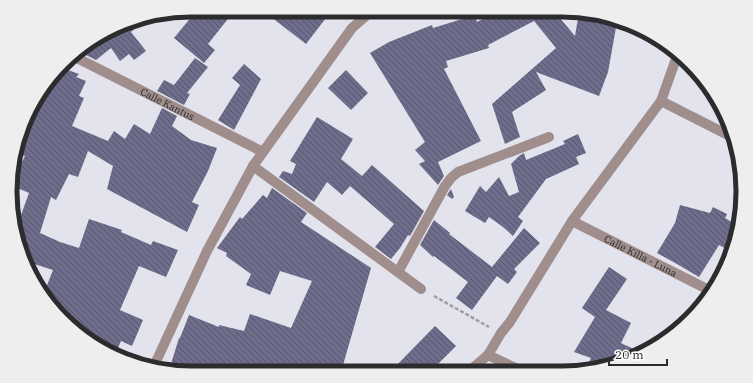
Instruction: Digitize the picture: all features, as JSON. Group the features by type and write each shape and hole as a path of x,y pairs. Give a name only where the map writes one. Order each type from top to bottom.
{"street":[{"path":"156,363 207,251 253,166 352,28 365,17"},
{"name":"Calle Kantus","path":"78,59 262,152"},
{"path":"475,366 488,355 572,221 661,101 676,59"},
{"path":"661,101 727,134"},
{"path":"398,272 445,186 451,178 458,172 549,136"},
{"path":"253,166 422,289"},
{"name":"Calle Killa - Luna","path":"572,221 706,289"},
{"path":"488,355 511,366"}],"path":[{"path":"422,289 501,333"}],"building":[{"path":"191,17 229,17 208,44 215,50 204,63 174,38"},
{"path":"271,17 325,17 326,18 306,44"},
{"path":"469,17 476,17 477,22 486,17 559,17 575,36 578,17 596,20 616,26 608,72 599,96 536,72 546,90 512,112 520,137 505,144 492,104 556,48 534,21 488,45 489,48 446,61 448,67 444,69 481,141 438,162 444,176 438,185 419,164 425,161 415,150 425,142 370,53 389,42 432,25 433,28"},
{"path":"139,25 131,32 146,51 134,60 129,54 120,61 111,48 96,60 84,54 104,40"},
{"path":"195,58 208,67 187,93 190,94 184,105 157,91 164,80 174,85"},
{"path":"244,64 261,79 234,130 218,120 240,85 232,78"},
{"path":"66,70 79,74 76,77 86,81 79,96 84,98 72,126 108,141 114,131 125,139 134,124 150,134 162,108 177,116 172,126 191,140 217,148 208,171 192,202 199,205 187,232 107,189 113,166 88,151 78,177 69,174 56,200 51,197 40,233 60,242 79,248 89,219 122,230 121,232 151,245 153,241 178,250 166,277 139,266 120,310 143,320 132,346 121,341 117,350 95,337 76,323 60,307 46,288 53,270 32,263 26,248 19,220 29,193 17,188 18,170 25,156 21,154 26,135 35,114 53,85"},
{"path":"346,70 368,93 351,110 328,88"},
{"path":"317,117 353,139 341,159 362,176 372,165 424,211 410,236 408,235 391,259 375,247 394,224 350,186 342,195 327,182 314,202 279,177 283,171 292,174 296,164 290,161"},
{"path":"578,134 586,153 576,157 579,164 546,179 518,217 523,221 513,236 489,217 485,223 465,211 480,186 486,192 499,177 509,196 519,192 511,164 519,156 524,153 526,160 565,144 563,141"},
{"path":"272,188 307,213 301,222 371,268 343,366 275,366 271,364 270,366 171,365 179,338 189,315 219,327 219,325 244,331 250,314 291,328 312,281 280,271 270,295 246,285 251,274 226,256 227,253 217,248 240,217 242,219 263,195 267,198"},
{"path":"451,189 454,197 452,199 447,195"},
{"path":"680,205 710,213 713,207 727,214 725,218 734,223 727,249 719,245 699,277 657,253 675,223"},
{"path":"434,220 450,233 449,234 492,267 524,228 540,243 514,269 517,272 508,284 497,276 472,310 456,298 468,282 434,256 433,257 420,245"},
{"path":"609,267 627,279 606,310 631,323 621,343 635,350 618,357 592,364 589,362 591,358 574,352 595,317 582,308"},
{"path":"435,326 456,346 436,366 396,366"}]}
